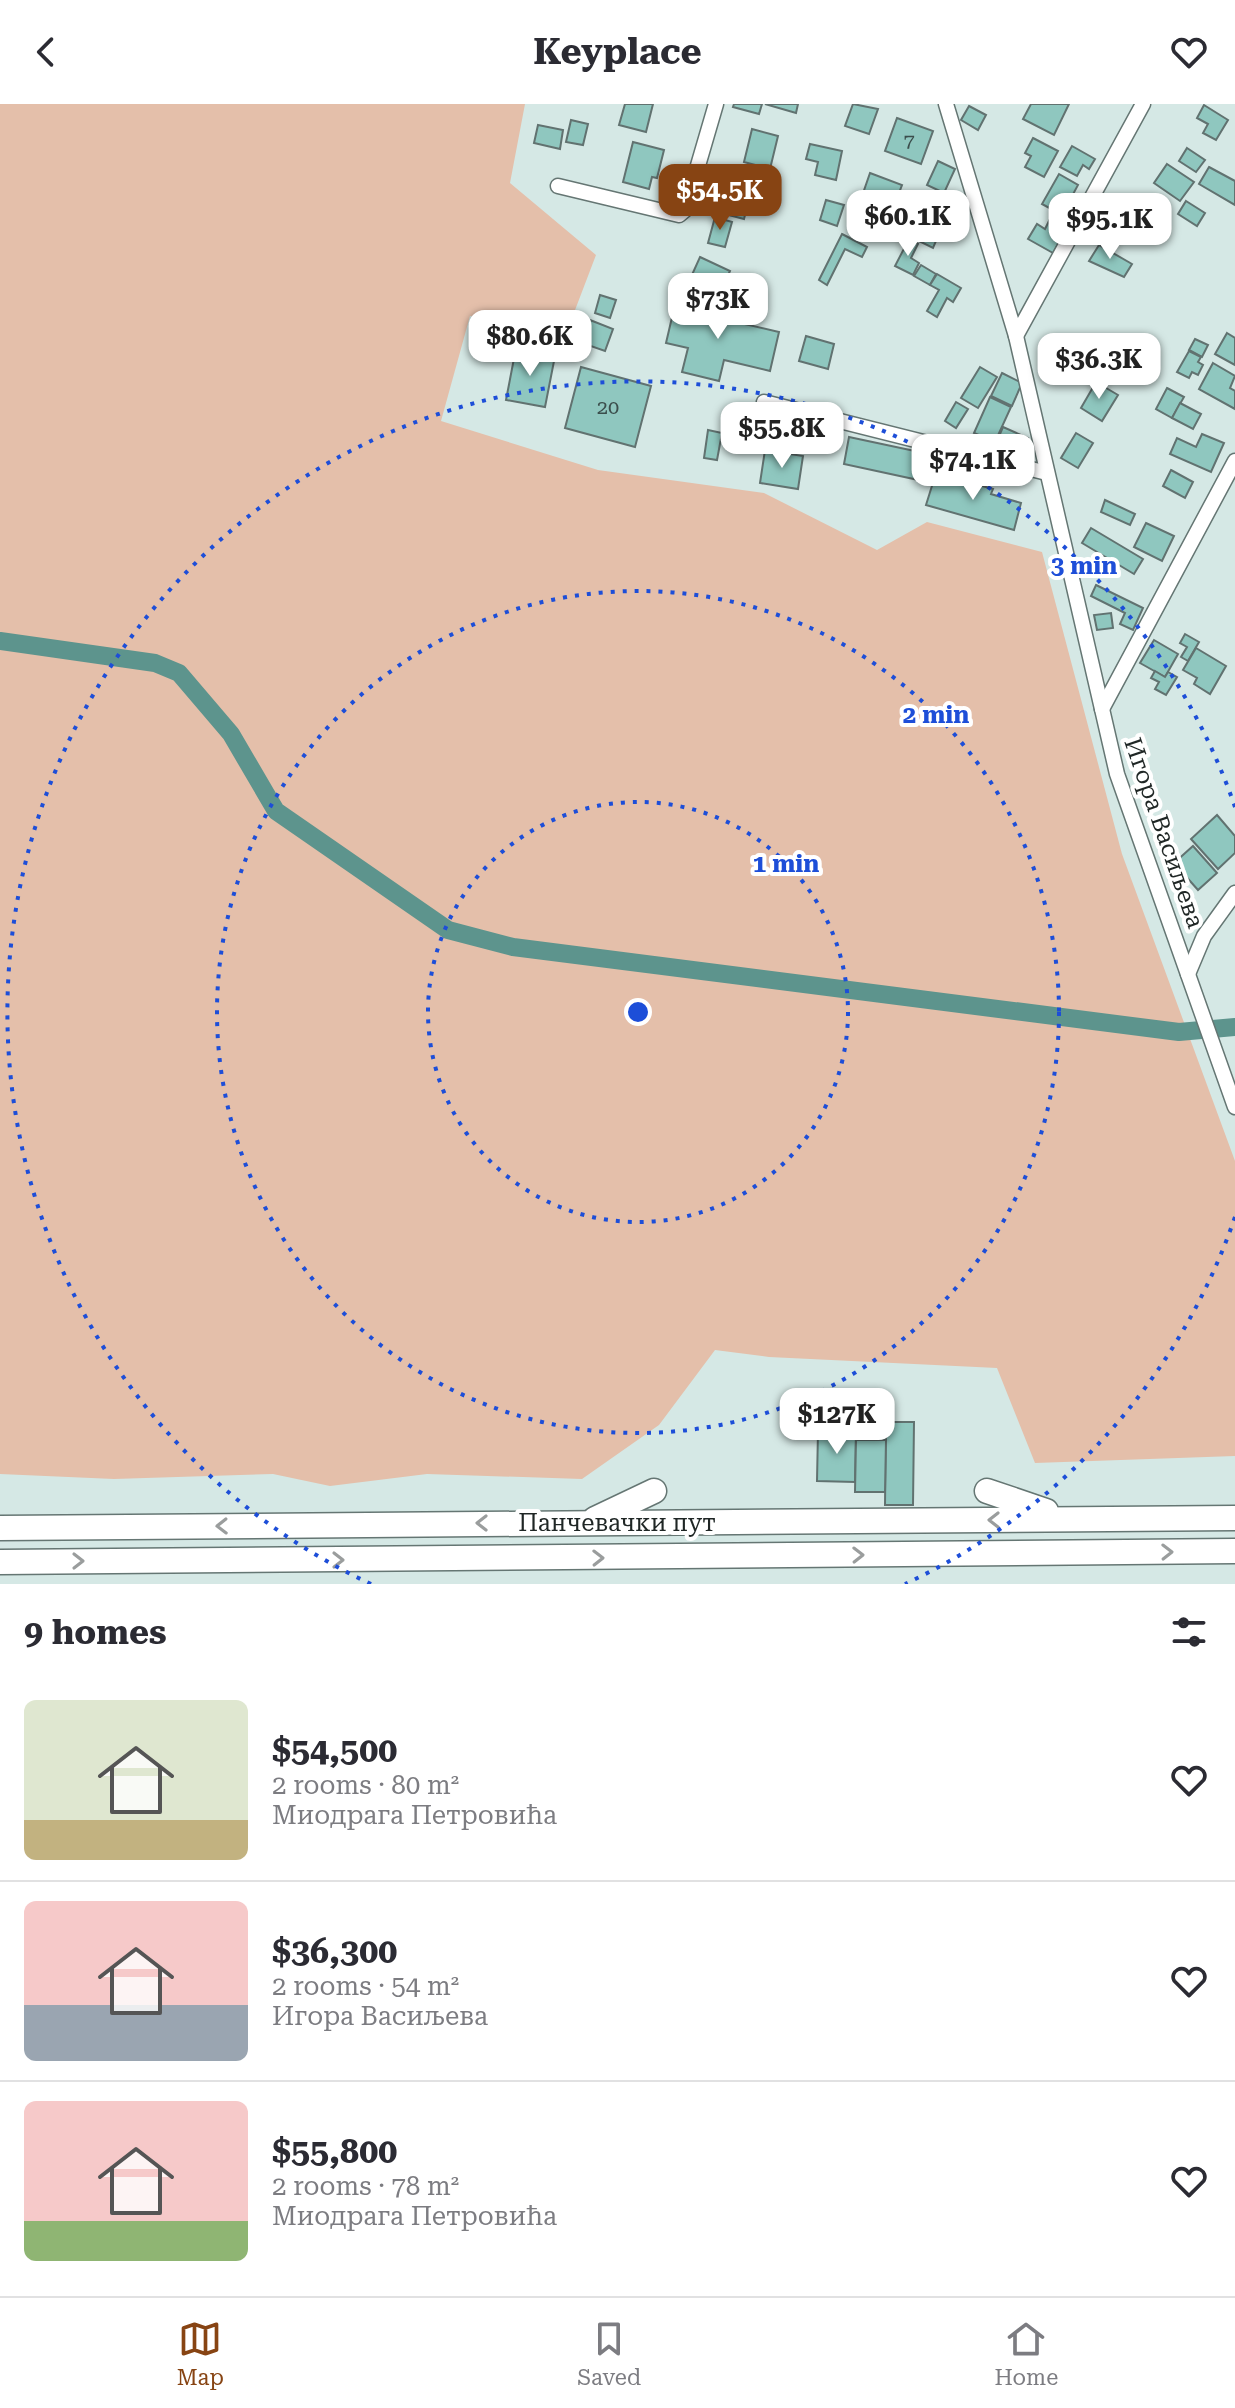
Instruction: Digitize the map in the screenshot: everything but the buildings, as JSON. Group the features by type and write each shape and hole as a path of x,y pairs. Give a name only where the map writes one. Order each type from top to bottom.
{"main road":[{"path":"573,1524 603,1517 654,1491"},
{"path":"987,1491 1040,1511 1100,1519"},
{"name":"Панчевачки пут","path":"0,1528 1235,1518"},
{"name":"Панчевачки пут","path":"0,1562 1235,1551"}],"street":[{"path":"558,186 679,215 685,210 716,104"},
{"name":"Игора Васиљева","path":"946,104 1016,336 1117,774 1235,1107"},
{"path":"951,120 958,104"},
{"path":"1016,336 1143,104"},
{"path":"764,402 1047,473"},
{"path":"1102,709 1235,461"},
{"path":"1188,974 1204,936 1235,893"}],"shaded area":[{"path":"0,104 525,104 510,183 596,255 564,339 470,316 441,421 598,470 764,493 877,550 927,522 1042,552 1122,854 1235,1161 1235,1456 1035,1463 997,1368 769,1357 715,1350 659,1425 582,1479 427,1474 330,1486 273,1474 114,1479 0,1474"}],"waterway":[{"path":"0,641 155,663 179,673 231,734 276,811 448,930 513,947 1179,1032 1235,1027"}]}
